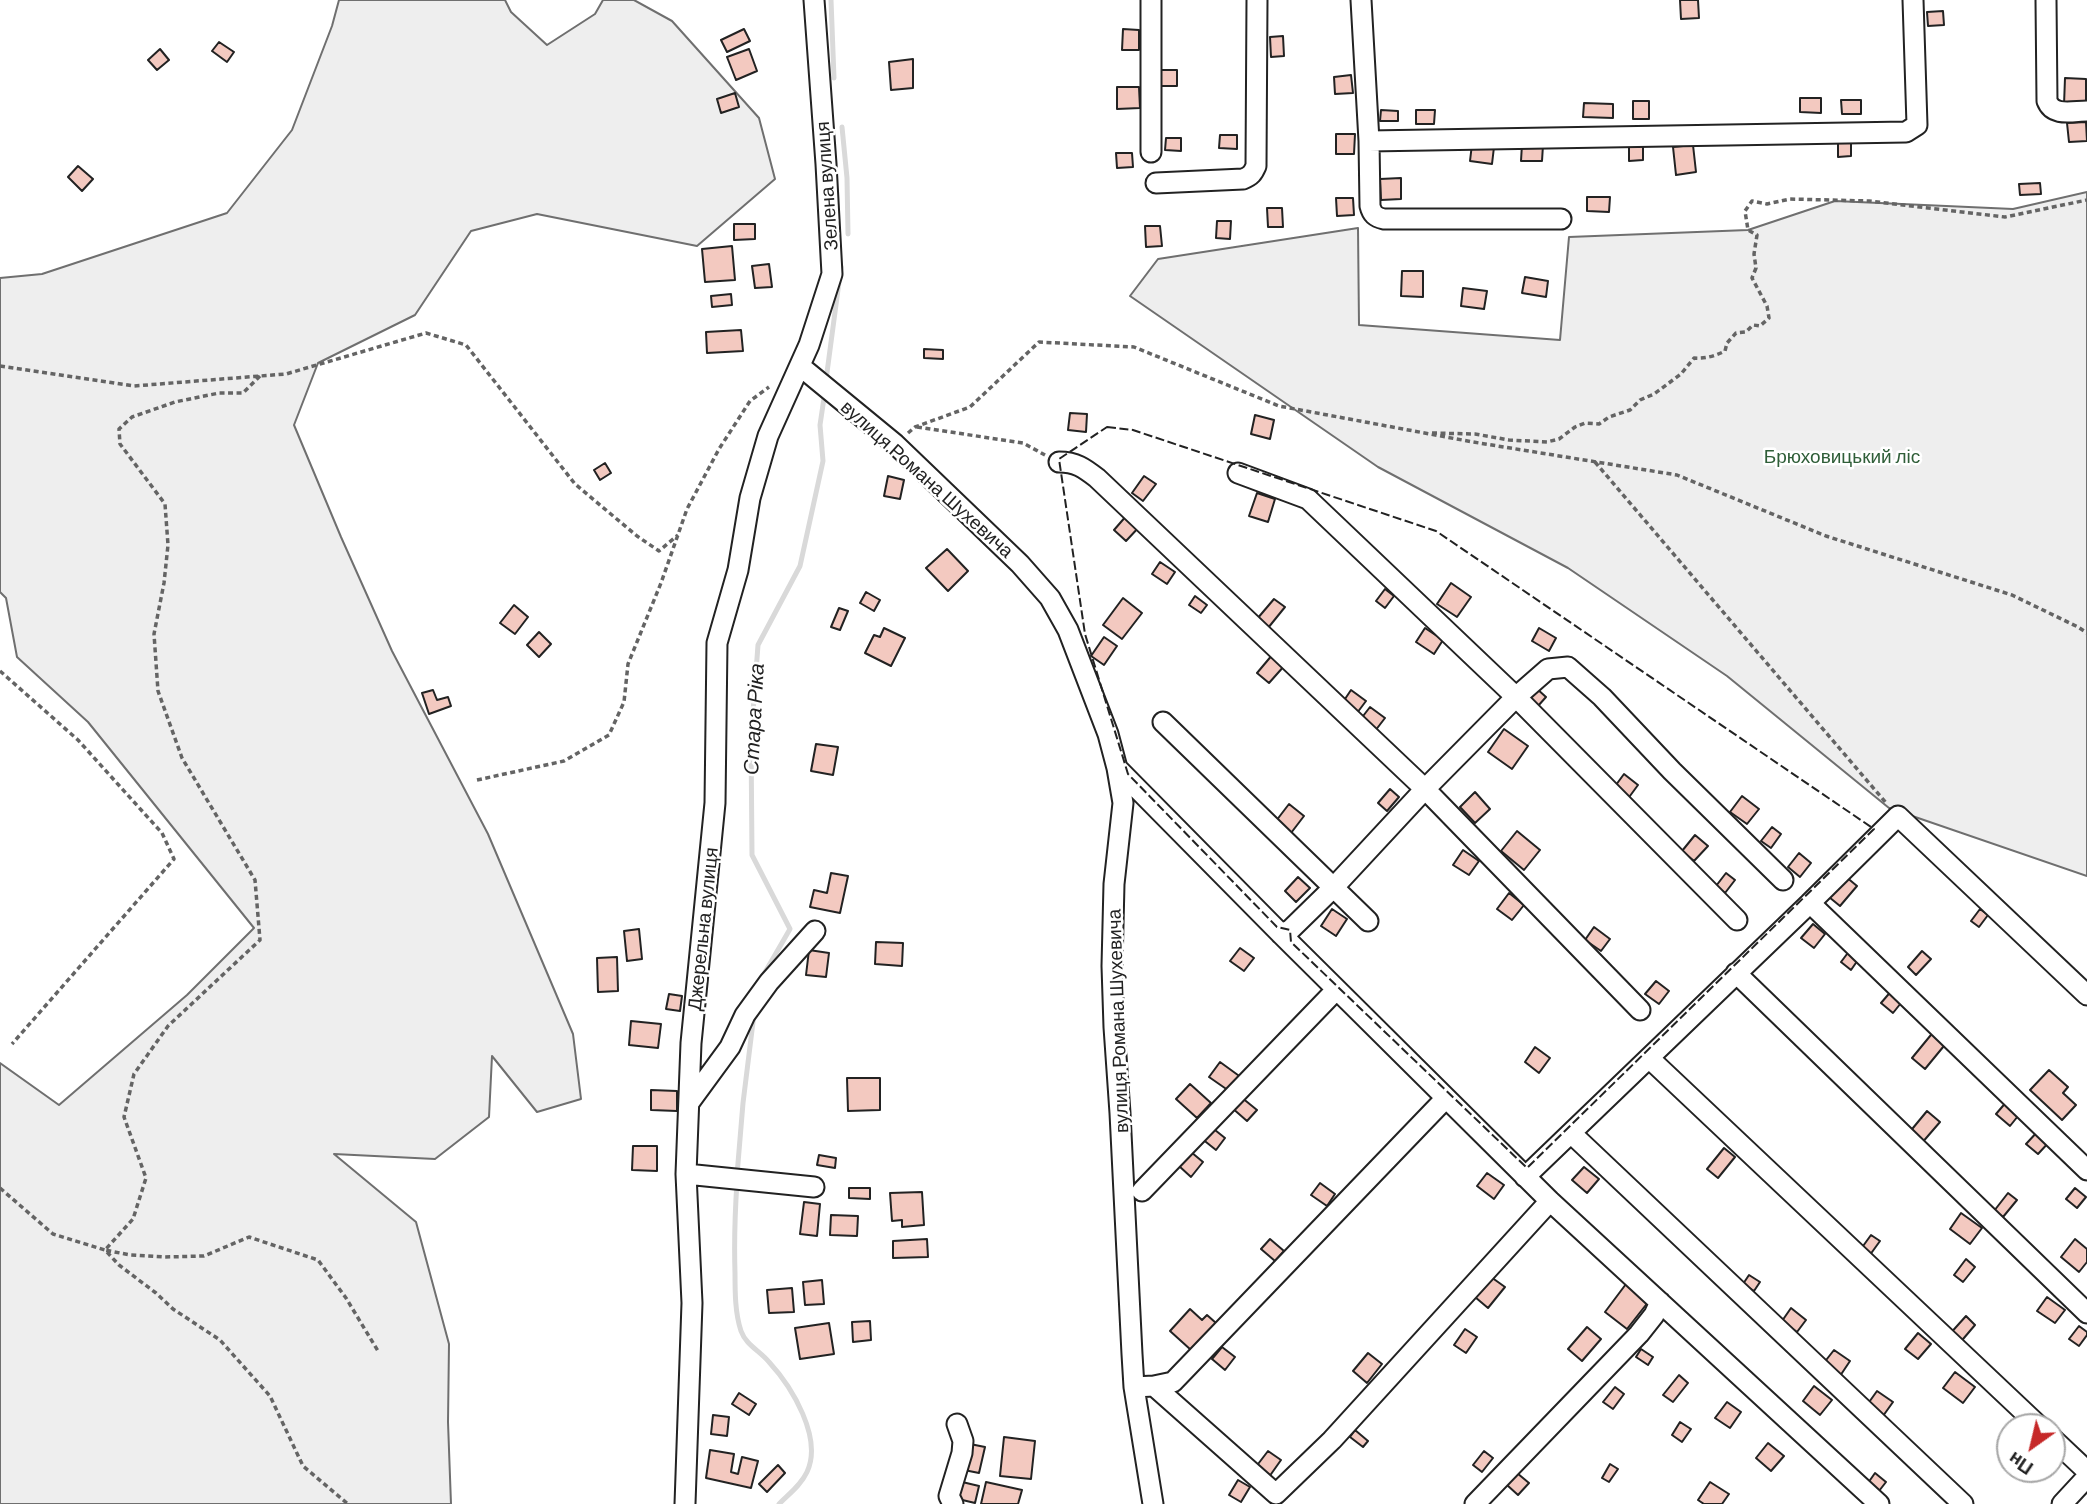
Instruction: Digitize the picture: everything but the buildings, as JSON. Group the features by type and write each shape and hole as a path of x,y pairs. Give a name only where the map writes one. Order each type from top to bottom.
{"street":[{"name":"Зелена вулиця","path":"806,372 810,345 832,274 814,0"},
{"path":"1151,152 1152,0"},
{"path":"1156,183 1243,178 1254,172 1257,0"},
{"path":"1361,0 1372,213 1377,218 1384,219 1560,219"},
{"path":"1369,141 1906,132 1917,125 1913,0"},
{"path":"2046,0 2047,101 2054,111 2087,111"},
{"name":"вулиця Романа Шухевича","path":"806,372 895,444 1020,564 1050,598 1068,630 1108,734 1123,803 1114,884 1114,1027 1153,1504"},
{"name":"Джерельна вулиця","path":"685,1504 692,1303 686,1174 691,1043 715,803 717,643 738,570 750,498 768,436 806,372"},
{"path":"1059,462 1071,462 1083,467 1097,478 1425,789 1640,1010"},
{"path":"1238,473 1308,499 1516,697 1737,920"},
{"path":"1280,934 1290,930 1334,887 1425,789 1516,697 1548,669 1568,667 1602,697 1672,771 1783,880"},
{"path":"1163,722 1368,921"},
{"path":"1117,768 1525,1177 1879,1504"},
{"path":"1525,1177 1898,816 2087,995"},
{"path":"1810,903 2087,1170"},
{"path":"689,1103 730,1047 745,1015 769,982 814,931"},
{"path":"1736,973 2087,1313"},
{"path":"1142,1191 1336,990"},
{"path":"1649,1058 2025,1413"},
{"path":"1144,1386 1172,1382 1446,1098"},
{"path":"1572,1134 1963,1504"},
{"path":"686,1174 814,1187"},
{"path":"1144,1386 1282,1499 1332,1440 1550,1201"},
{"path":"1475,1504 1639,1334 1654,1315 1660,1301"},
{"path":"953,1504 949,1496 963,1441 957,1424"},
{"path":"2066,1451 2087,1471"},
{"path":"2062,1504 2087,1477"}],"path":[{"path":"1422,433 1475,434 1509,440 1547,442 1559,439 1575,427 1599,424 1609,417 1630,411 1640,400 1654,394 1681,374 1694,358 1708,357 1724,351 1736,333 1746,332 1753,325 1760,326 1769,317 1767,306 1752,278 1756,268 1754,254 1757,235 1748,230 1745,211 1752,201 1767,204 1790,198 1869,201 2005,217 2087,200"},
{"path":"0,366 134,386 285,374 426,333 466,345 575,484 637,536 659,551 678,535"},
{"path":"895,444 915,427 970,407 1039,342 1134,347 1279,406 1422,433 1677,475 1826,536 2012,595 2087,634"},
{"path":"105,1250 133,1219 146,1178 124,1117 134,1074 168,1026 260,940 255,880 182,758 158,691 154,635 168,545 165,504 120,444 119,429 132,417 175,402 219,393 243,393 260,376"},
{"path":"477,780 564,761 608,735 624,702 628,664 687,509 719,449 750,401 770,387"},
{"path":"915,427 1023,443 1059,462"},
{"path":"1595,462 1898,816"},
{"path":"0,671 78,740 162,833 174,859 12,1044"},
{"path":"0,1188 53,1234 105,1250 130,1255 204,1256 249,1237 318,1260 346,1298 378,1352"},
{"path":"105,1250 173,1310 220,1340 270,1395 303,1466 348,1504"}],"green space":[{"path":"339,0 505,0 511,12 547,45 595,14 603,0 634,0 672,21 759,118 775,179 697,246 537,214 471,231 415,315 318,363 294,425 392,651 488,834 573,1034 581,1099 537,1112 492,1056 489,1117 435,1159 334,1154 416,1222 449,1344 451,1504 0,1504 0,1063 59,1105 187,995 254,928 88,722 17,657 6,598 0,592 0,278 42,274 227,213 292,130 332,26"},
{"name":"Брюховицький ліс","path":"2087,192 2087,876 1889,808 1727,676 1568,568 1378,467 1130,296 1158,259 1358,228 1359,325 1560,340 1569,237 1748,230 1835,201 2013,209"}],"waterway":[{"name":"Стара Ріка","path":"831,0 834,78"},
{"name":"Стара Ріка","path":"842,127 847,178 848,234"},
{"name":"Стара Ріка","path":"826,380 841,267"},
{"name":"Стара Ріка","path":"764,974 790,929 752,855 751,739 758,645 800,566 823,461 820,425 824,398"},
{"name":"Стара Ріка","path":"737,1175 754,1014"},
{"name":"Стара Ріка","path":"737,1182 735,1261 739,1324 746,1340 787,1385 803,1414 811,1444 811,1459 807,1472 779,1504"}],"fence":[{"path":"1107,427 1133,430 1436,531 1874,829 1527,1168 1291,942 1290,930 1277,927 1128,774 1085,634 1059,459 1107,427"}]}
